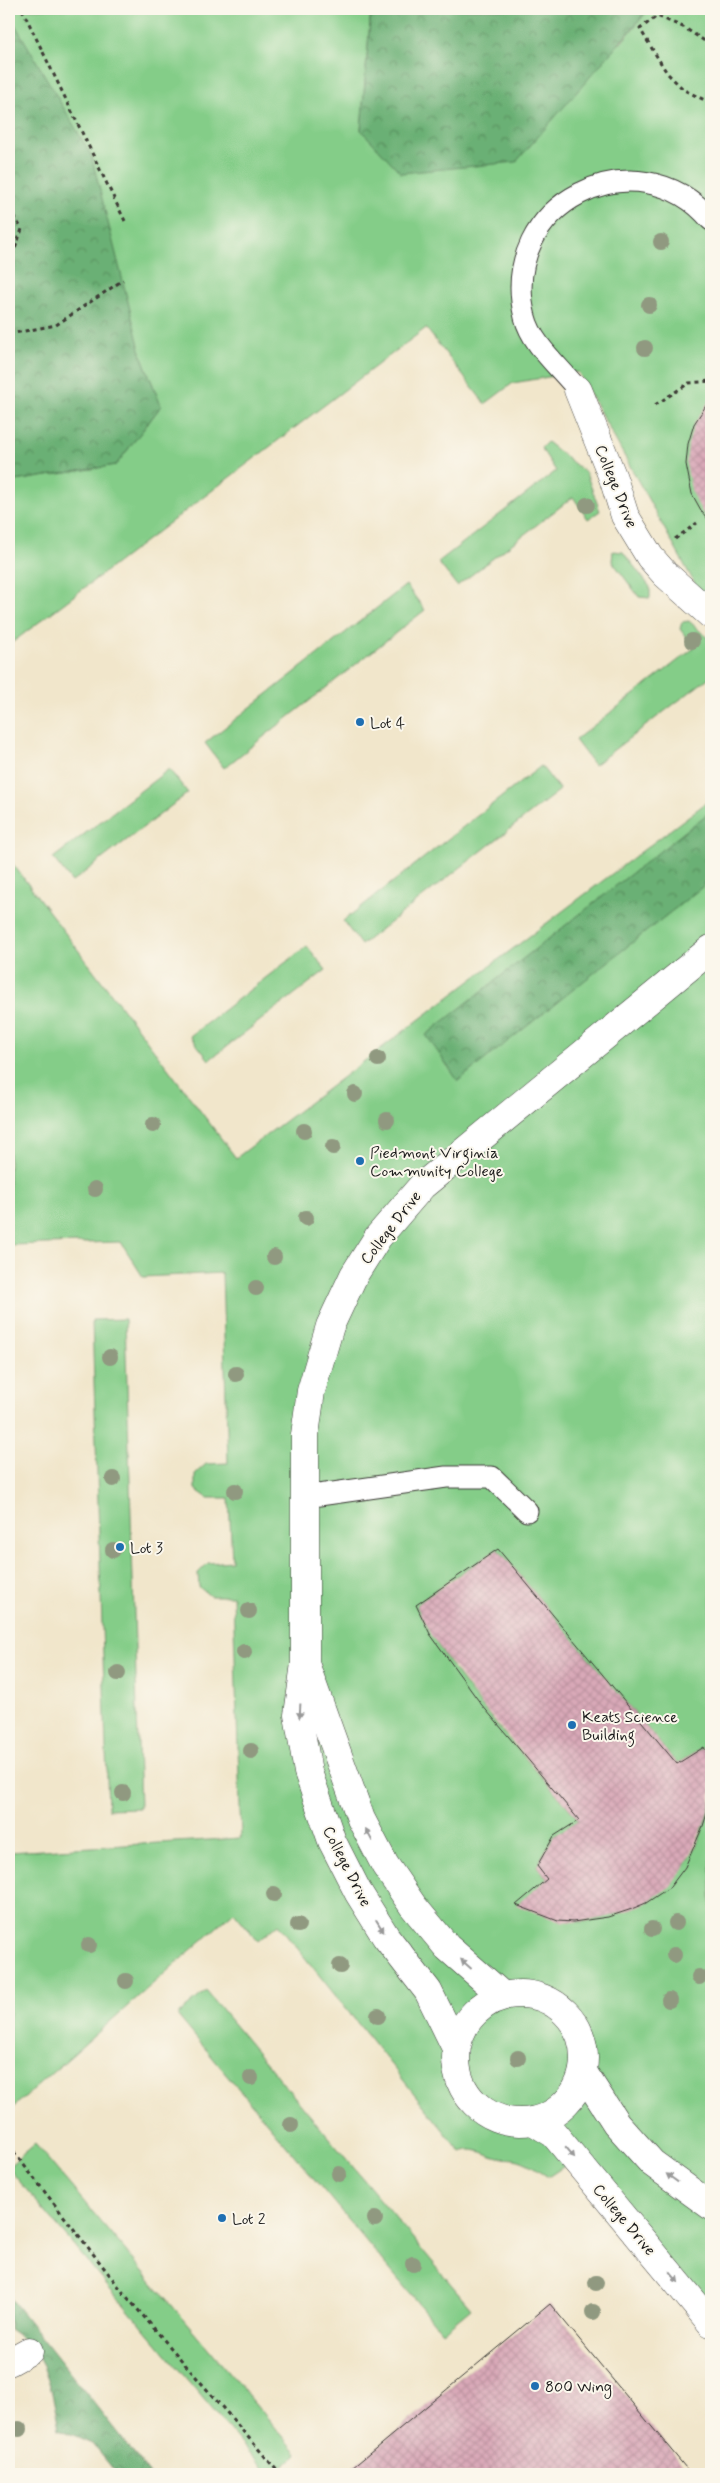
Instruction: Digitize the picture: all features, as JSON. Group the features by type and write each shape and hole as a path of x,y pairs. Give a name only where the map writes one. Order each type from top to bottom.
{"street":[{"name":"College Drive","path":"578,390 610,470 625,516 650,557 665,574 711,615"},
{"name":"College Drive","path":"456,2048 428,1991 386,1937 358,1892 332,1841 308,1772 298,1715 305,1663 305,1435 311,1391 330,1326 354,1275 378,1238 422,1186 711,949"},
{"name":"College Drive","path":"305,1663 361,1819 385,1865 413,1906 447,1947 503,1996"},
{"name":"College Drive","path":"522,1993 541,1996 557,2005 571,2018 580,2035 584,2053 583,2072 578,2086 560,2109 533,2121 504,2121 480,2108 470,2098 460,2083 456,2066 456,2048 468,2020 477,2010 503,1996 522,1993"},
{"path":"583,2072 616,2123 652,2163 711,2206"},
{"name":"College Drive","path":"533,2121 554,2134 711,2322"}],"lane":[{"path":"578,390 542,349 532,334 525,317 520,285 525,255 539,228 554,209 575,196 599,186 626,182 653,183 678,192 702,209 711,220"},
{"path":"305,1497 446,1477 492,1477 527,1510"}],"path":[{"path":"22,9 125,221"},
{"path":"711,45 683,27 657,16 640,29 667,73 684,90 711,103"},
{"path":"9,209 22,229 9,266"},
{"path":"9,334 56,325 122,280"},
{"path":"655,405 688,383 711,381"},
{"path":"670,543 697,523"},
{"path":"9,2146 126,2296 280,2474"}],"green space":[{"path":"9,9 371,9 361,130 621,43 649,9 711,9 711,613 578,372 513,383 485,404 426,328 9,645 9,482 116,465 161,406 9,14"},
{"path":"371,9 649,9 516,162 401,173 361,130"},
{"path":"9,14 91,155 142,357 161,406 116,465 9,482"},
{"path":"547,442 586,473 600,511 588,519 573,497 457,586 438,562 556,471 541,448"},
{"path":"613,551 623,552 650,587 650,598 639,597 612,561"},
{"path":"406,585 425,610 224,768 205,743"},
{"path":"689,621 711,641 711,676 594,765 575,740 694,648 680,629 682,622"},
{"path":"541,766 560,790 361,945 343,921"},
{"path":"169,769 188,793 72,882 53,858"},
{"path":"711,799 711,1765 704,1747 677,1764 498,1549 447,1582 416,1605 431,1634 469,1690 579,1820 554,1836 537,1866 547,1879 517,1905 576,1922 600,1919 616,1914 654,1897 680,1872 690,1858 705,1822 711,1801 711,2323 575,2159 548,2177 519,2160 499,2158 476,2150 461,2152 278,1924 258,1941 234,1912 9,2111 9,1852 241,1838 233,1596 210,1596 199,1587 198,1573 208,1563 232,1561 229,1498 208,1498 195,1489 195,1474 206,1464 228,1463 222,1273 143,1277 121,1242 9,1245 9,859 236,1158"},
{"path":"711,811 711,880 458,1081 426,1035"},
{"path":"307,946 326,970 209,1060 190,1036"},
{"path":"125,1319 140,1808 108,1809 92,1320"},
{"path":"206,1991 471,2308 442,2332 177,2015"},
{"path":"35,2144 298,2454 274,2474 267,2474 9,2169 9,2166"},
{"path":"9,2296 150,2474 117,2474 92,2443 59,2429 50,2385 40,2361 32,2349 9,2329"}],"building":[{"path":"711,398 711,523 692,494 686,464 688,444 694,424"},
{"name":"Keats Science Building","path":"498,1549 677,1764 704,1747 711,1763 711,1801 703,1826 685,1867 670,1887 646,1903 608,1917 573,1922 558,1921 516,1905 547,1879 537,1866 554,1836 579,1820 481,1704 430,1634 416,1605"},
{"name":"800 Wing","path":"550,2304 691,2474 357,2474 352,2468"}],"place":[{"name":"Lot 4","path":"360,722"},
{"name":"Piedmont Virginia Community College","path":"360,1161"},
{"name":"Lot 3","path":"120,1547"},
{"name":"Keats Science Building","path":"572,1725"},
{"name":"Lot 2","path":"222,2218"},
{"name":"800 Wing","path":"535,2386"}]}
